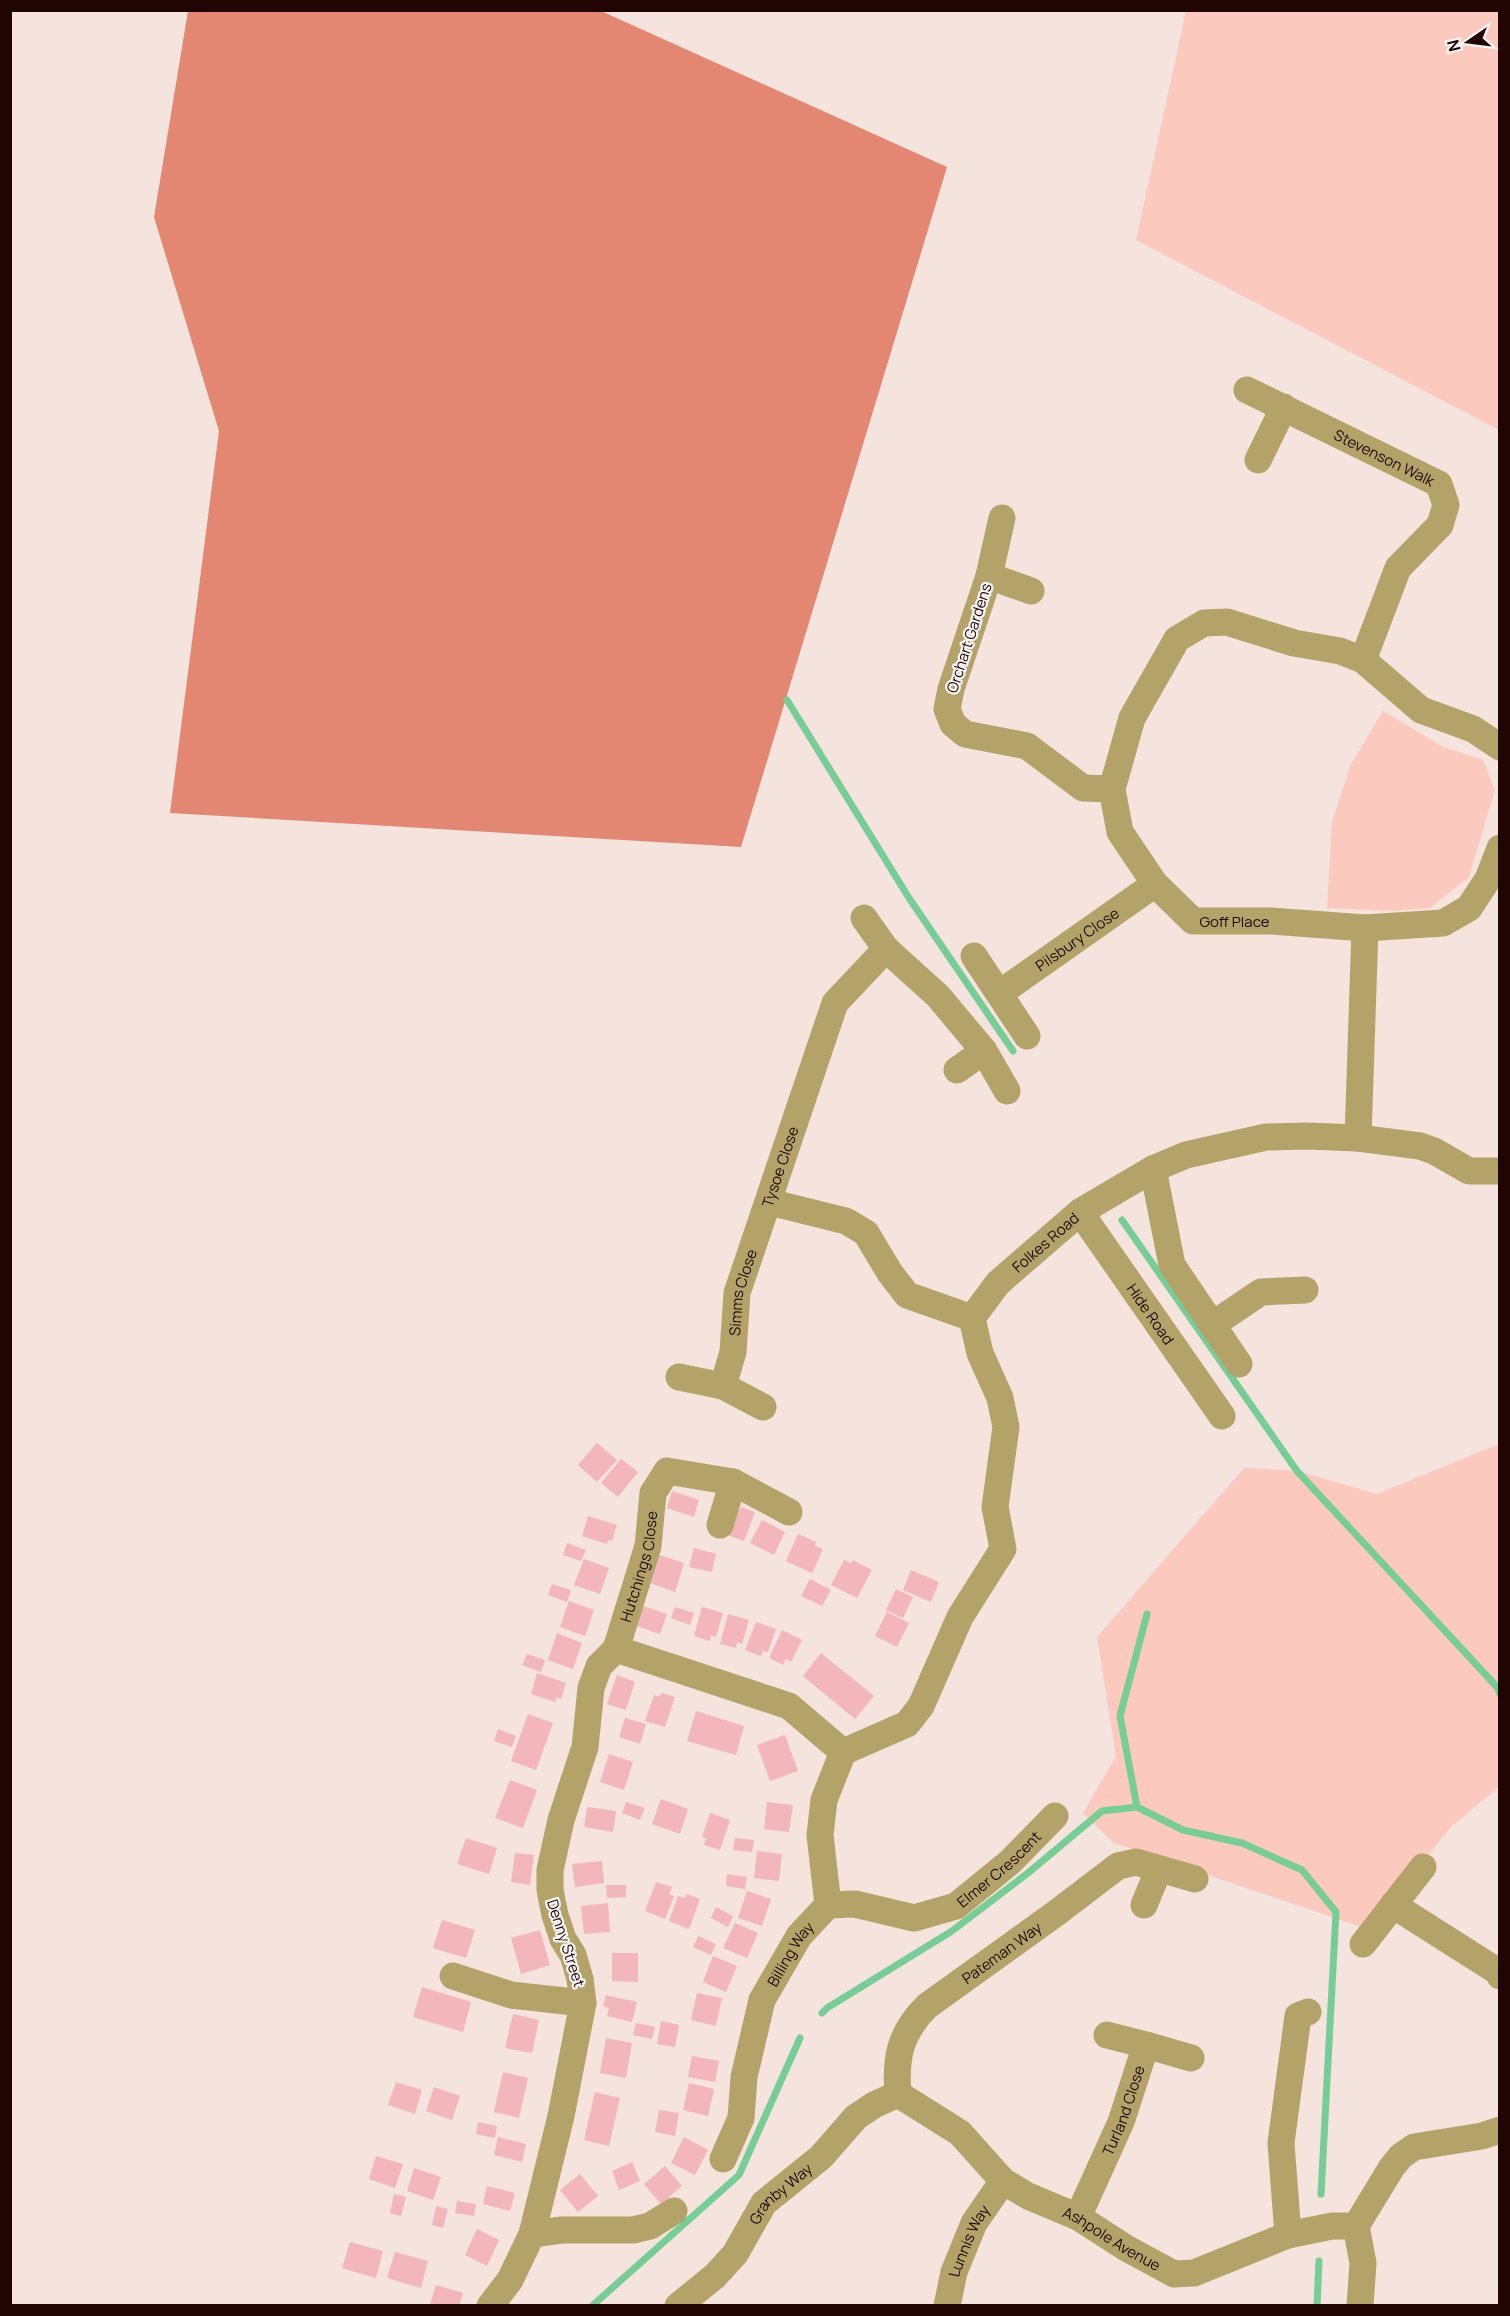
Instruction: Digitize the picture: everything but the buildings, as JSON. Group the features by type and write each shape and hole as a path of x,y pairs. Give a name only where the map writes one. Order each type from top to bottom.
{"street":[{"name":"Stevenson Walk","path":"1246,390 1439,484 1446,505 1440,525 1398,568 1363,660"},
{"path":"1258,460 1284,407"},
{"name":"Orchart Gardens","path":"1002,518 989,576 951,689 947,709 953,724 965,734 1027,746 1083,788 1112,789"},
{"path":"989,576 1031,591"},
{"path":"1112,789 1132,718 1177,639 1204,623 1227,622 1294,643 1340,651 1363,660 1421,710 1473,729 1500,747"},
{"name":"Goff Place","path":"1112,789 1120,832 1155,884 1192,921 1271,921 1365,928 1443,923 1469,908 1488,879 1500,848"},
{"name":"Pilsbury Close","path":"1000,993 1155,884"},
{"path":"864,918 886,949 938,996 984,1051 1007,1091"},
{"path":"1358,1138 1365,928"},
{"name":"Tysoe Close","path":"886,949 835,1003 798,1107 769,1202 846,1221 866,1233 890,1273 907,1295 972,1318"},
{"path":"974,956 1027,1036"},
{"path":"957,1070 984,1051"},
{"name":"Folkes Road","path":"972,1318 998,1283 1080,1212 1153,1169 1186,1155 1266,1137 1358,1138 1420,1146 1469,1170 1500,1171"},
{"path":"1153,1169 1172,1265 1239,1364"},
{"name":"Simms Close","path":"723,1386 733,1352 737,1293 769,1202"},
{"name":"Hide Road","path":"1080,1212 1222,1416"},
{"path":"1212,1324 1261,1292 1305,1290"},
{"path":"828,1905 820,1835 824,1800 843,1752 907,1724 921,1706 960,1617 1003,1549 995,1507 1006,1426 1000,1398 980,1353 972,1318"},
{"path":"679,1377 723,1386 763,1407"},
{"name":"Hutchings Close","path":"616,1649 648,1546 653,1493 667,1471 733,1482 789,1512"},
{"path":"720,1525 733,1482"},
{"path":"616,1649 789,1706 843,1752"},
{"name":"Denny Street","path":"490,2306 510,2280 532,2234 561,2116 583,2003 580,1979 573,1955 563,1938 555,1916 550,1890 550,1870 561,1820 585,1747 591,1688 599,1666 616,1649"},
{"name":"Elmer Crescent","path":"828,1905 855,1904 914,1918 956,1906 1010,1862 1055,1816"},
{"name":"Pateman Way","path":"898,2094 897,2059 912,2021 927,2006 1118,1866 1136,1862 1195,1879"},
{"path":"1364,1944 1423,1867"},
{"path":"1144,1905 1159,1869"},
{"name":"Billing Way","path":"723,2159 741,2118 744,2077 762,2000 799,1936 828,1905"},
{"path":"1393,1905 1497,1971 1500,1976"},
{"path":"453,1976 511,1995 583,2003"},
{"path":"1288,2235 1281,2143 1298,2016 1308,2012"},
{"path":"1107,2035 1146,2045"},
{"name":"Turland Close","path":"1078,2217 1121,2122 1146,2045 1191,2058"},
{"name":"Ashpole Avenue","path":"898,2094 960,2133 1003,2181 1028,2196 1078,2217 1126,2248 1174,2274 1194,2273 1288,2235 1332,2226 1356,2226"},
{"name":"Granby Way","path":"678,2306 716,2276 735,2254 764,2203 821,2157 856,2118 874,2105 898,2094"},
{"path":"1359,2306 1363,2263 1356,2226 1392,2167 1414,2146 1482,2136 1500,2130"},
{"name":"Lunnis Way","path":"947,2306 946,2301 954,2272 974,2223 1003,2181"},
{"path":"532,2234 562,2230 633,2230 650,2226 674,2211"}],"shaded area":[{"path":"188,11 601,11 947,167 741,847 170,813 219,431 154,217"},
{"path":"1186,11 1499,11 1499,430 1136,240"},
{"path":"1383,711 1443,747 1483,760 1495,790 1469,877 1430,908 1392,911 1327,908 1332,822 1351,764"},
{"path":"1499,1444 1499,1787 1452,1826 1367,1929 1114,1843 1083,1813 1116,1756 1097,1637 1244,1468 1297,1471 1377,1494"}],"waterway":[{"path":"787,700 909,898 1013,1051"},
{"path":"1122,1220 1297,1471 1497,1687 1500,1694"},
{"path":"822,2013 952,1931 1028,1873 1102,1811 1137,1807 1120,1716 1147,1614"},
{"path":"1137,1807 1183,1830 1242,1843 1302,1870 1336,1912 1321,2194"},
{"path":"592,2306 739,2175 800,2038"},
{"path":"1317,2306 1319,2261"}]}
